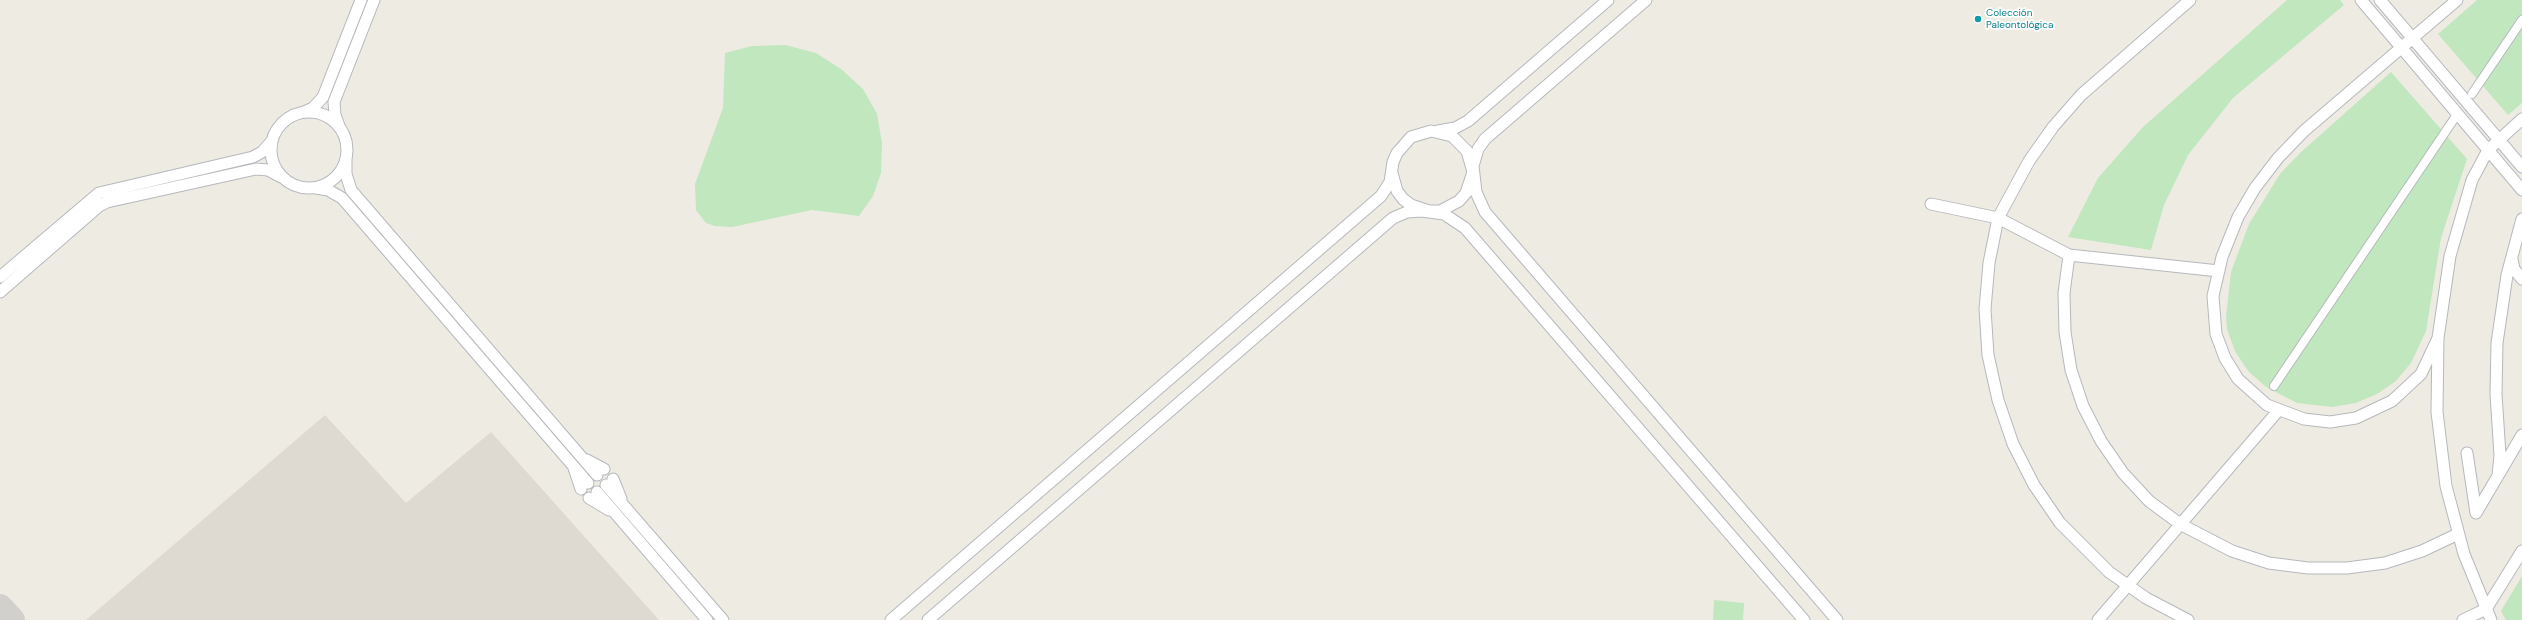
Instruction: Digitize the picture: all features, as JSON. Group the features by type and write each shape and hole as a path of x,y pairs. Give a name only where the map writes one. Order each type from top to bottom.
{"street":[{"path":"0,277 100,193 253,157 262,152 271,142 280,124 297,114 313,108 323,97 361,0"},
{"path":"374,0 334,102 335,115 348,151 346,174 351,190 581,456 601,472"},
{"path":"1608,0 1468,121 1449,130 1430,131 1411,137 1403,144 1392,162 1392,173 1397,191 1403,199 1415,207 1451,217 1465,228 1804,620"},
{"path":"928,620 1393,218 1407,212 1440,210 1459,201 1466,193 1473,172 1476,154 1484,139 1646,0"},
{"path":"2188,620 2128,586 2092,557 2060,523 2023,465 2004,422 1992,378 1986,332 1987,278 1998,218 2029,161 2066,111 2096,81 2190,0"},
{"path":"2361,0 2522,190"},
{"path":"2380,0 2522,168"},
{"path":"2436,377 2429,370 2421,374 2392,401 2356,418 2317,421 2278,411 2247,389 2231,369 2220,346 2213,309 2219,271 2238,217 2270,168 2304,131 2457,0"},
{"path":"2472,94 2522,20"},
{"path":"297,114 318,113 327,117 342,131"},
{"path":"2274,386 2456,116"},
{"path":"2491,620 2458,534 2442,462 2436,377 2438,338 2443,290 2456,230 2472,180 2488,150 2522,119"},
{"path":"1430,131 1441,132 1460,143 1471,161 1476,192 1485,212 1837,620"},
{"path":"271,142 272,161 281,177"},
{"path":"316,188 335,179 346,162"},
{"path":"0,292 99,206 107,202 256,169 268,170 296,187 328,190 342,198 572,464 585,486"},
{"path":"890,620 1381,196 1388,186 1392,173"},
{"path":"1931,204 1998,218 2069,255 2219,271"},
{"path":"2498,476 2500,461 2496,369 2500,318 2506,278 2522,219"},
{"path":"2512,254 2513,265 2521,278"},
{"path":"2069,255 2064,293 2065,332 2071,370 2083,406 2101,441 2123,473 2149,501 2180,524 2214,544 2250,558 2288,566 2314,569 2347,568 2385,563 2422,551 2458,534"},
{"path":"2506,278 2513,274 2521,278"},
{"path":"2421,374 2438,338"},
{"path":"2098,620 2278,411"},
{"path":"2467,453 2476,513 2522,436"},
{"path":"2499,445 2505,452 2514,449"},
{"path":"609,482 625,507 723,620"},
{"path":"2471,482 2474,488 2480,492 2490,489"},
{"path":"593,495 616,514 707,620"},
{"path":"2464,620 2486,609 2522,551"}],"shaded area":[{"path":"325,415 406,503 491,432 659,620 86,620"}],"green space":[{"path":"2287,0 2340,0 2344,5 2233,98 2188,155 2164,205 2151,250 2068,237 2098,178 2143,127"},
{"path":"2477,0 2522,0 2522,103 2508,115 2438,34"},
{"path":"785,45 816,53 841,69 863,89 877,114 882,143 881,173 873,196 859,216 812,210 732,227 715,226 706,223 696,210 695,184 723,108 725,53 752,46"},
{"path":"2391,72 2467,159 2441,238 2426,331 2411,363 2396,381 2377,394 2356,403 2332,407 2297,403 2266,387 2248,371 2235,351 2227,329 2226,317 2231,272 2249,224 2280,174 2300,153"},
{"path":"2522,576 2522,620 2506,620 2501,611"},
{"path":"1714,600 1744,603 1743,620 1713,620"}],"taxiway":[{"path":"0,607 12,620"}],"place":[{"name":"Colección Paleontológica","path":"1978,19"}]}
